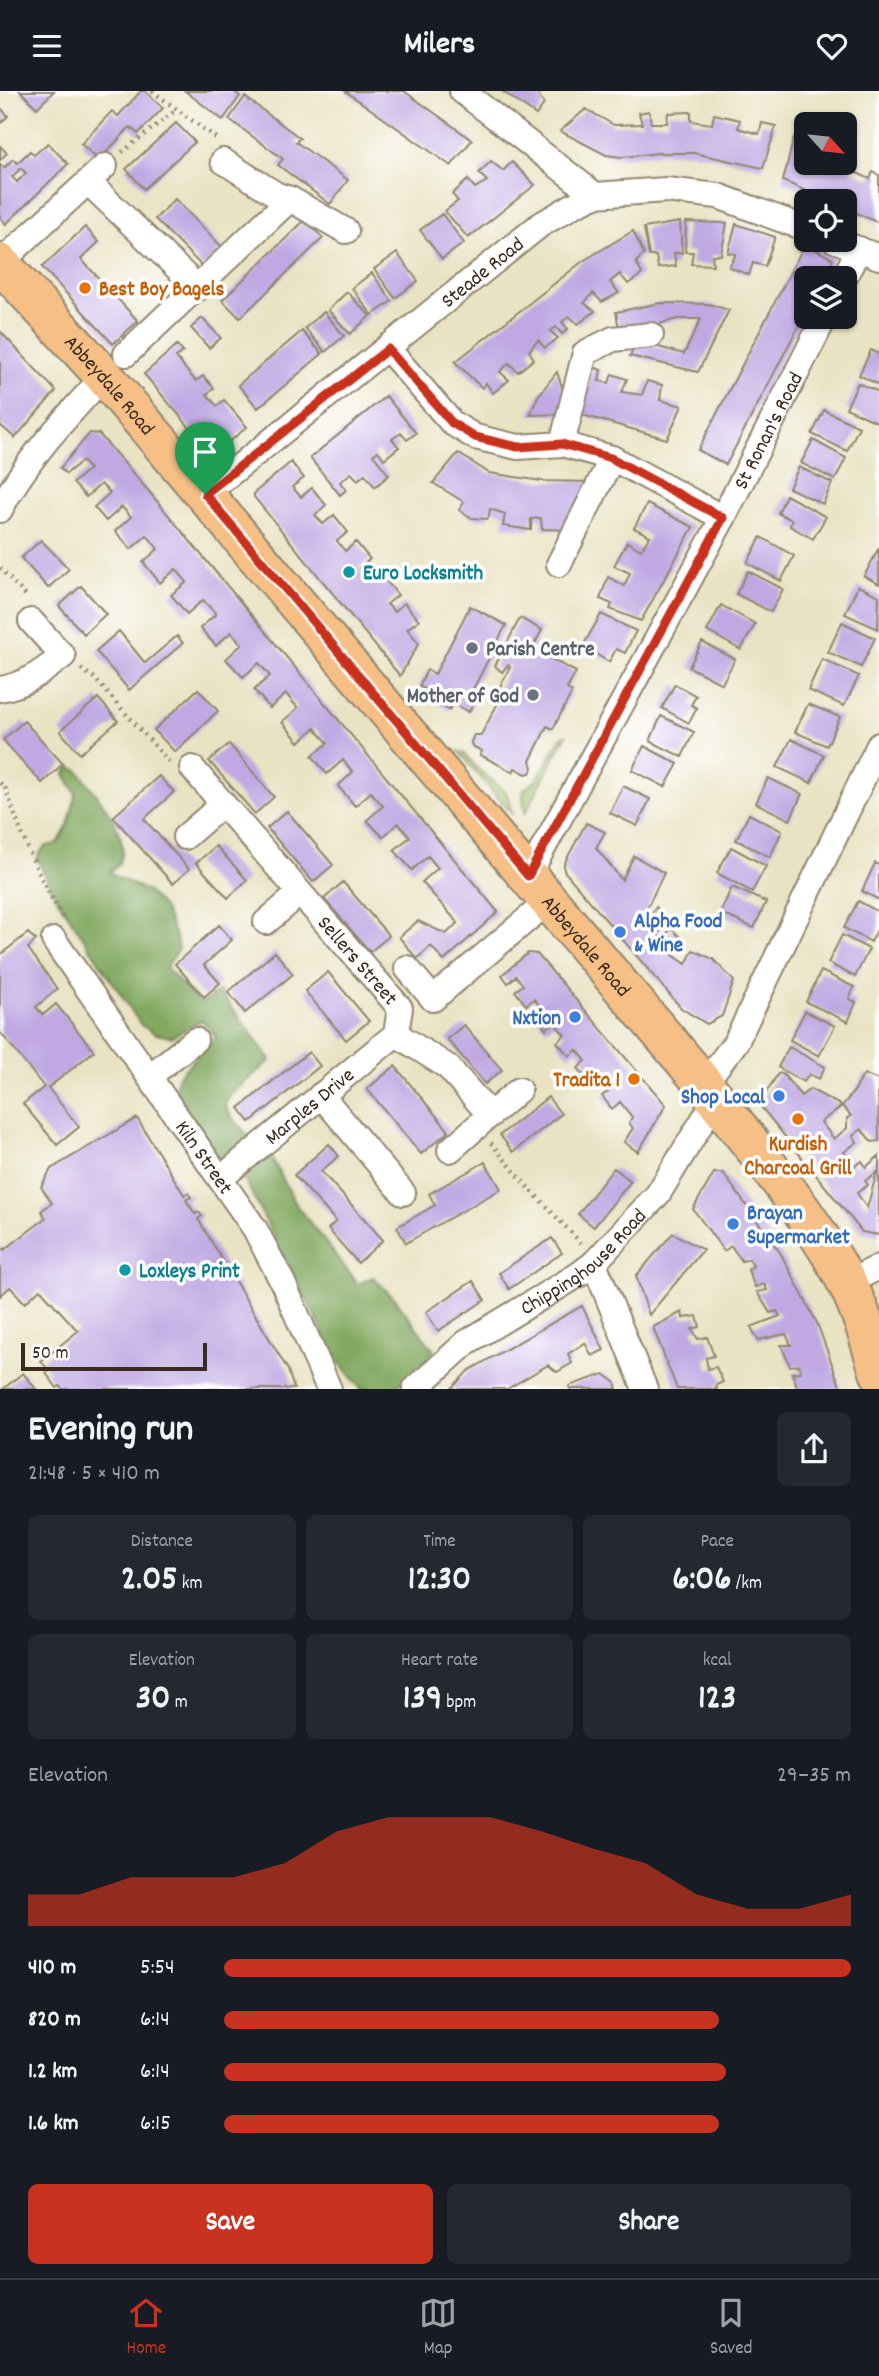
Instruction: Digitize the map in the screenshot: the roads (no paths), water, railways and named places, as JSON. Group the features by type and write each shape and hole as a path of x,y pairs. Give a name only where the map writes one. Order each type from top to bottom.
{"main road":[{"name":"Abbeydale Road","path":"0,263 115,365 205,494 710,1091 805,1216 863,1275 862,1320 879,1372"}],"street":[{"path":"462,91 595,195"},
{"path":"223,161 276,195 290,199 346,231"},
{"path":"0,263 96,174 198,288"},
{"name":"Steade Road","path":"205,494 540,226 595,195 666,190 718,196 794,224"},
{"path":"0,510 25,467 43,444 115,365 290,199"},
{"path":"856,266 869,253"},
{"name":"St Ronan's Road","path":"539,888 819,329"},
{"path":"562,444 585,353 613,339 651,335"},
{"path":"388,349 452,423 475,437 518,447 562,444 611,458 723,518"},
{"path":"559,563 611,458"},
{"path":"0,689 33,678 63,656 31,621"},
{"name":"Chippinghouse Road","path":"415,1389 467,1342 578,1275 594,1262 658,1194 736,1042 879,745"},
{"name":"Sellers Street","path":"192,768 400,1008 396,1034 448,1067 484,1121"},
{"path":"185,837 223,804"},
{"path":"407,968 433,999 539,888"},
{"path":"266,922 300,893"},
{"name":"Kiln Street","path":"54,940 255,1229 283,1283 329,1389"},
{"name":"Marples Drive","path":"221,1178 396,1034"},
{"path":"150,1076 195,1040"},
{"path":"450,1150 519,1090"},
{"path":"321,1095 403,1193"},
{"path":"594,1262 645,1389"}],"place":[{"name":"Best Boy Bagels","path":"85,288"},
{"name":"Euro Locksmith","path":"349,572"},
{"name":"Parish Centre","path":"472,648"},
{"name":"Mother of God","path":"533,695"},
{"name":"Alpha Food & Wine","path":"620,932"},
{"name":"Nxtion","path":"575,1017"},
{"name":"Tradita 1","path":"634,1079"},
{"name":"Shop Local","path":"779,1096"},
{"name":"Kurdish Charcoal Grill","path":"798,1119"},
{"name":"Brayan Supermarket","path":"733,1224"},
{"name":"Loxleys Print","path":"125,1270"}]}
